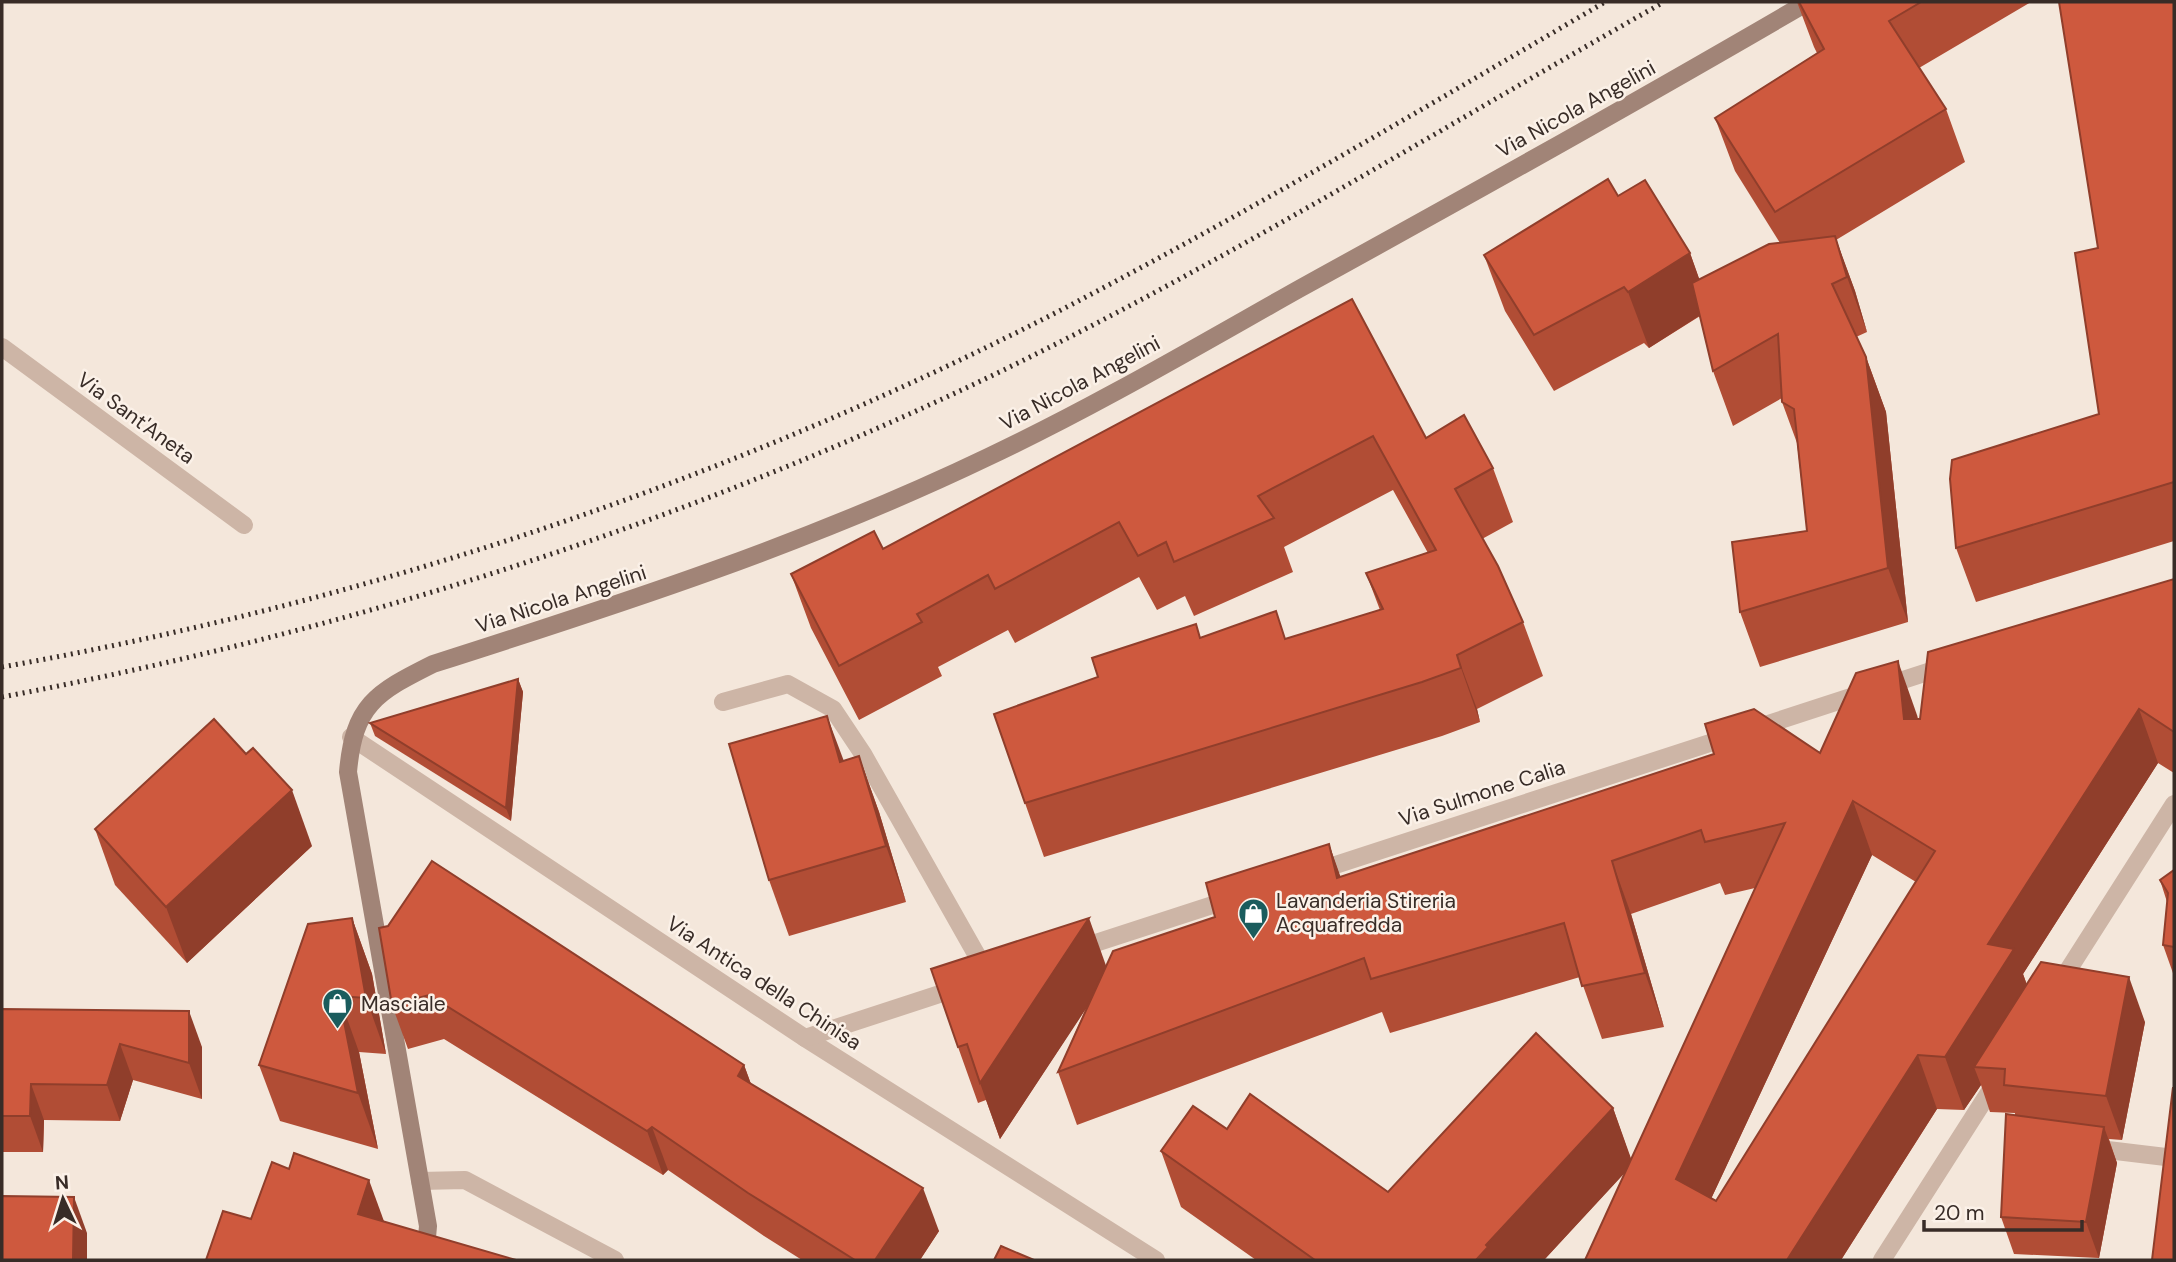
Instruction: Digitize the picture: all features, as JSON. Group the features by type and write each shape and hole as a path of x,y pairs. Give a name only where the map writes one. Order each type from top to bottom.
{"street":[{"name":"Via Nicola Angelini","path":"351,737 366,708 398,681 433,664 659,592 825,529 988,457 1107,396 1586,131 1808,2"},
{"name":"Via Sant'Aneta","path":"2,347 244,525"},
{"name":"Via Sulmone Calia","path":"1296,878 1961,661"},
{"path":"723,702 788,684 833,709 996,975 805,1038"},
{"name":"Via Antica della Chinisa","path":"351,737 805,1038 1156,1260"},
{"path":"351,737 348,772 428,1226 425,1260"},
{"path":"2047,1003 2174,804"},
{"path":"1056,956 1256,891"},
{"path":"1882,1260 2010,1061"},
{"path":"2079,1147 2174,1158"},
{"path":"420,1181 465,1180 615,1260"}],"building":[{"path":"1799,2 1921,2 1889,21 1946,109 1775,212 1715,118 1824,49"},
{"path":"2059,2 2174,2 2174,482 1956,548 1950,479 1952,460 2099,414 2075,253 2098,248"},
{"path":"1608,179 1618,196 1645,180 1690,253 1628,292 1624,287 1534,335 1484,255"},
{"path":"1835,236 1847,277 1832,284 1866,357 1888,568 1740,612 1732,542 1807,531 1794,409 1782,402 1778,334 1713,371 1692,283 1769,244"},
{"path":"1352,299 1426,438 1464,415 1493,468 1455,489 1498,566 1523,622 1457,655 1461,668 1025,803 994,714 1098,677 1092,658 1196,624 1200,638 1276,611 1285,639 1383,609 1366,573 1436,550 1373,436 1258,496 1274,518 1174,562 1166,542 1138,556 1119,522 995,589 988,575 917,614 922,622 839,666 791,574 874,531 883,549"},
{"path":"2174,579 2174,732 2139,709 1988,944 2014,949 1945,1057 1918,1055 1787,1260 1585,1260 1785,823 1705,842 1701,830 1612,861 1645,973 1582,986 1564,923 1371,979 1364,958 1058,1072 1113,951 1215,917 1206,883 1329,844 1337,878 1714,754 1705,724 1754,709 1820,753 1856,673 1898,661 1904,719 1920,719 1928,652","holes":["1853,801 1935,851 1716,1201 1676,1179"]},
{"path":"518,679 506,808 370,723"},
{"path":"827,716 840,762 859,756 886,846 769,880 729,744"},
{"path":"214,719 246,754 253,748 292,790 166,907 95,829"},
{"path":"432,861 744,1065 738,1076 923,1188 875,1260 855,1260 748,1193 652,1127 647,1131 429,995 392,1005 379,928 388,926"},
{"path":"2174,870 2174,947 2163,945 2168,893 2160,880"},
{"path":"352,918 366,998 339,996 358,1093 259,1065 308,924"},
{"path":"1089,918 980,1083 967,1044 958,1047 931,969"},
{"path":"2041,962 2129,977 2106,1096 2004,1085 2005,1069 1974,1067"},
{"path":"2,1009 189,1011 189,1063 120,1044 107,1085 31,1084 30,1116 2,1116"},
{"path":"1536,1033 1613,1108 1486,1245 1488,1247 1476,1260 1315,1260 1161,1151 1193,1106 1227,1129 1250,1094 1388,1192"},
{"path":"2173,1087 2174,1260 2152,1260"},
{"path":"2006,1114 2104,1127 2086,1222 2001,1217"},
{"path":"294,1153 369,1180 358,1214 516,1260 206,1260 223,1211 251,1219 272,1162 289,1169"},
{"path":"2,1196 74,1197 73,1260 2,1260"},
{"path":"1001,1246 1034,1260 994,1260"}],"railway":[{"path":"2,667 139,640 276,608 411,570 546,528 809,428 937,371 1132,273 1336,159 1605,2"},
{"path":"2,697 255,641 505,569 628,528 869,432 987,378 1159,290 1329,196 1664,2"}],"place":[{"name":"Lavanderia Stireria Acquafredda","path":"1253,940"},
{"name":"Masciale","path":"338,1031"}]}
